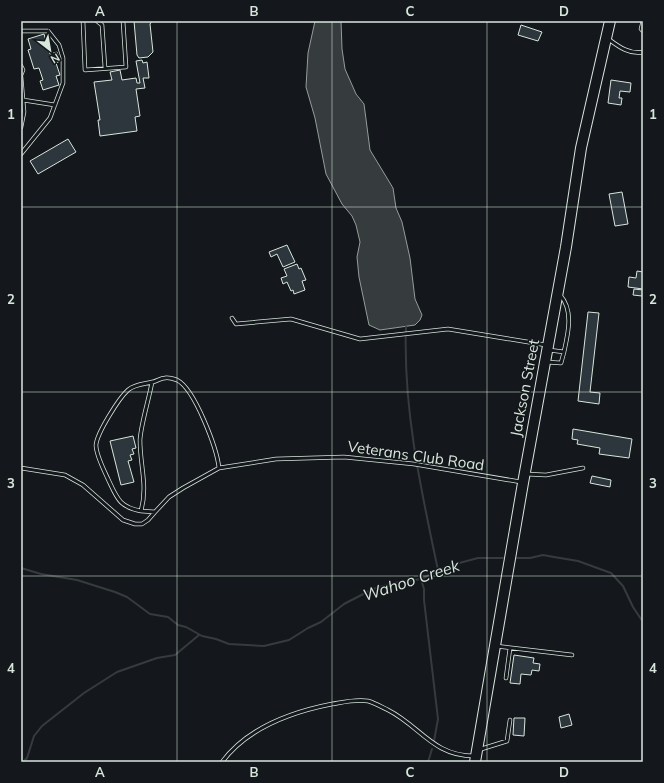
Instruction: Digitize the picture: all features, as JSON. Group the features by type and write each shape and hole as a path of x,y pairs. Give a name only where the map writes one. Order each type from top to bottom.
{"main road":[{"name":"Jackson Street","path":"476,756 558,292 580,148 610,21"}],"lane":[{"path":"83,21 85,70 126,67 123,21"},
{"path":"97,21 102,25 105,68"},
{"path":"643,21 641,29 643,31"},
{"path":"21,32 48,31 60,45 63,58 63,83 50,118 21,154"},
{"path":"606,37 628,52 635,54 643,52"},
{"path":"21,66 23,70 21,76 24,112 21,127"},
{"path":"23,100 55,105"},
{"path":"545,362 561,363 569,330 565,300 558,292"},
{"path":"232,318 236,324 291,319 360,339 448,329 548,347 564,352"},
{"path":"155,512 132,510 121,503 100,462 96,445 105,422 128,390 143,383 152,382 164,377 176,380 184,386 196,403 218,457 219,468"},
{"path":"141,511 144,498 144,479 140,439 152,382"},
{"name":"Veterans Club Road","path":"21,468 65,474 83,485 123,520 135,524 142,524 148,520 169,497 202,476 219,468 276,459 344,457 414,464 524,479 583,468"},
{"path":"495,646 572,655"},
{"path":"506,678 510,648"},
{"path":"222,762 240,743 284,716 327,705 355,700 369,702 388,710 406,721 427,740 446,751 465,756 476,756 507,741 510,720"}],"shaded area":[{"path":"315,21 341,21 342,49 345,69 356,94 364,104 370,150 393,188 396,208 402,222 410,258 415,299 422,315 420,320 415,325 380,330 369,325 359,277 357,257 360,242 356,225 352,216 342,204 326,174 315,118 306,87 308,53"}],"building":[{"path":"134,21 152,21 150,24 153,52 148,57 139,58 137,55"},
{"path":"521,25 542,32 538,41 518,35"},
{"path":"44,34 50,54 57,52 60,61 56,63 60,75 56,76 59,85 43,90 40,81 43,80 39,68 34,69 28,50 31,49 28,39"},
{"path":"142,60 143,63 147,62 149,78 143,78 145,88 136,89 140,116 135,117 137,131 100,136 98,120 100,120 94,82 112,80 110,72 120,70 122,80 136,78 137,83 140,83 136,61"},
{"path":"611,80 631,83 630,92 620,91 619,98 622,98 621,105 608,103"},
{"path":"68,139 76,152 38,174 30,161"},
{"path":"622,192 628,224 615,226 609,194"},
{"path":"287,245 295,262 283,267 277,254 271,257 269,252"},
{"path":"297,264 299,269 301,268 306,280 302,281 305,290 294,294 287,282 283,284 281,278 287,276 284,269"},
{"path":"637,271 643,272 643,289 628,287 629,277 636,278"},
{"path":"634,289 643,290 642,296 633,295"},
{"path":"588,312 599,313 590,392 600,393 599,404 578,401"},
{"path":"573,429 632,439 629,458 599,454 600,448 577,444 578,440 572,439"},
{"path":"133,436 136,448 132,449 134,454 130,455 132,460 128,461 134,482 121,485 110,441"},
{"path":"592,476 611,480 610,487 590,483"},
{"path":"514,655 534,658 533,663 540,664 539,671 532,670 531,675 521,674 520,684 510,683"},
{"path":"569,714 572,725 561,728 559,717"},
{"path":"514,718 525,718 524,736 513,735"}],"waterway":[{"path":"406,327 407,388 410,419 425,510 438,570"},
{"name":"Wahoo Creek","path":"516,558 530,558 543,555 578,561 611,573 623,586 633,607 643,622"},
{"name":"Wahoo Creek","path":"21,568 41,574 77,580 115,592 127,597 150,614 168,617 178,625 186,627 202,636 229,644 264,646 289,640 321,622 344,604 373,589 394,583 421,579 448,566 478,558 503,558"},
{"path":"421,579 424,589 438,719 434,741"},
{"name":"Wahoo Creek","path":"23,762 27,758 34,736 42,726 84,693 117,672 157,658 175,655 199,635"},
{"path":"428,762 432,749"}]}
